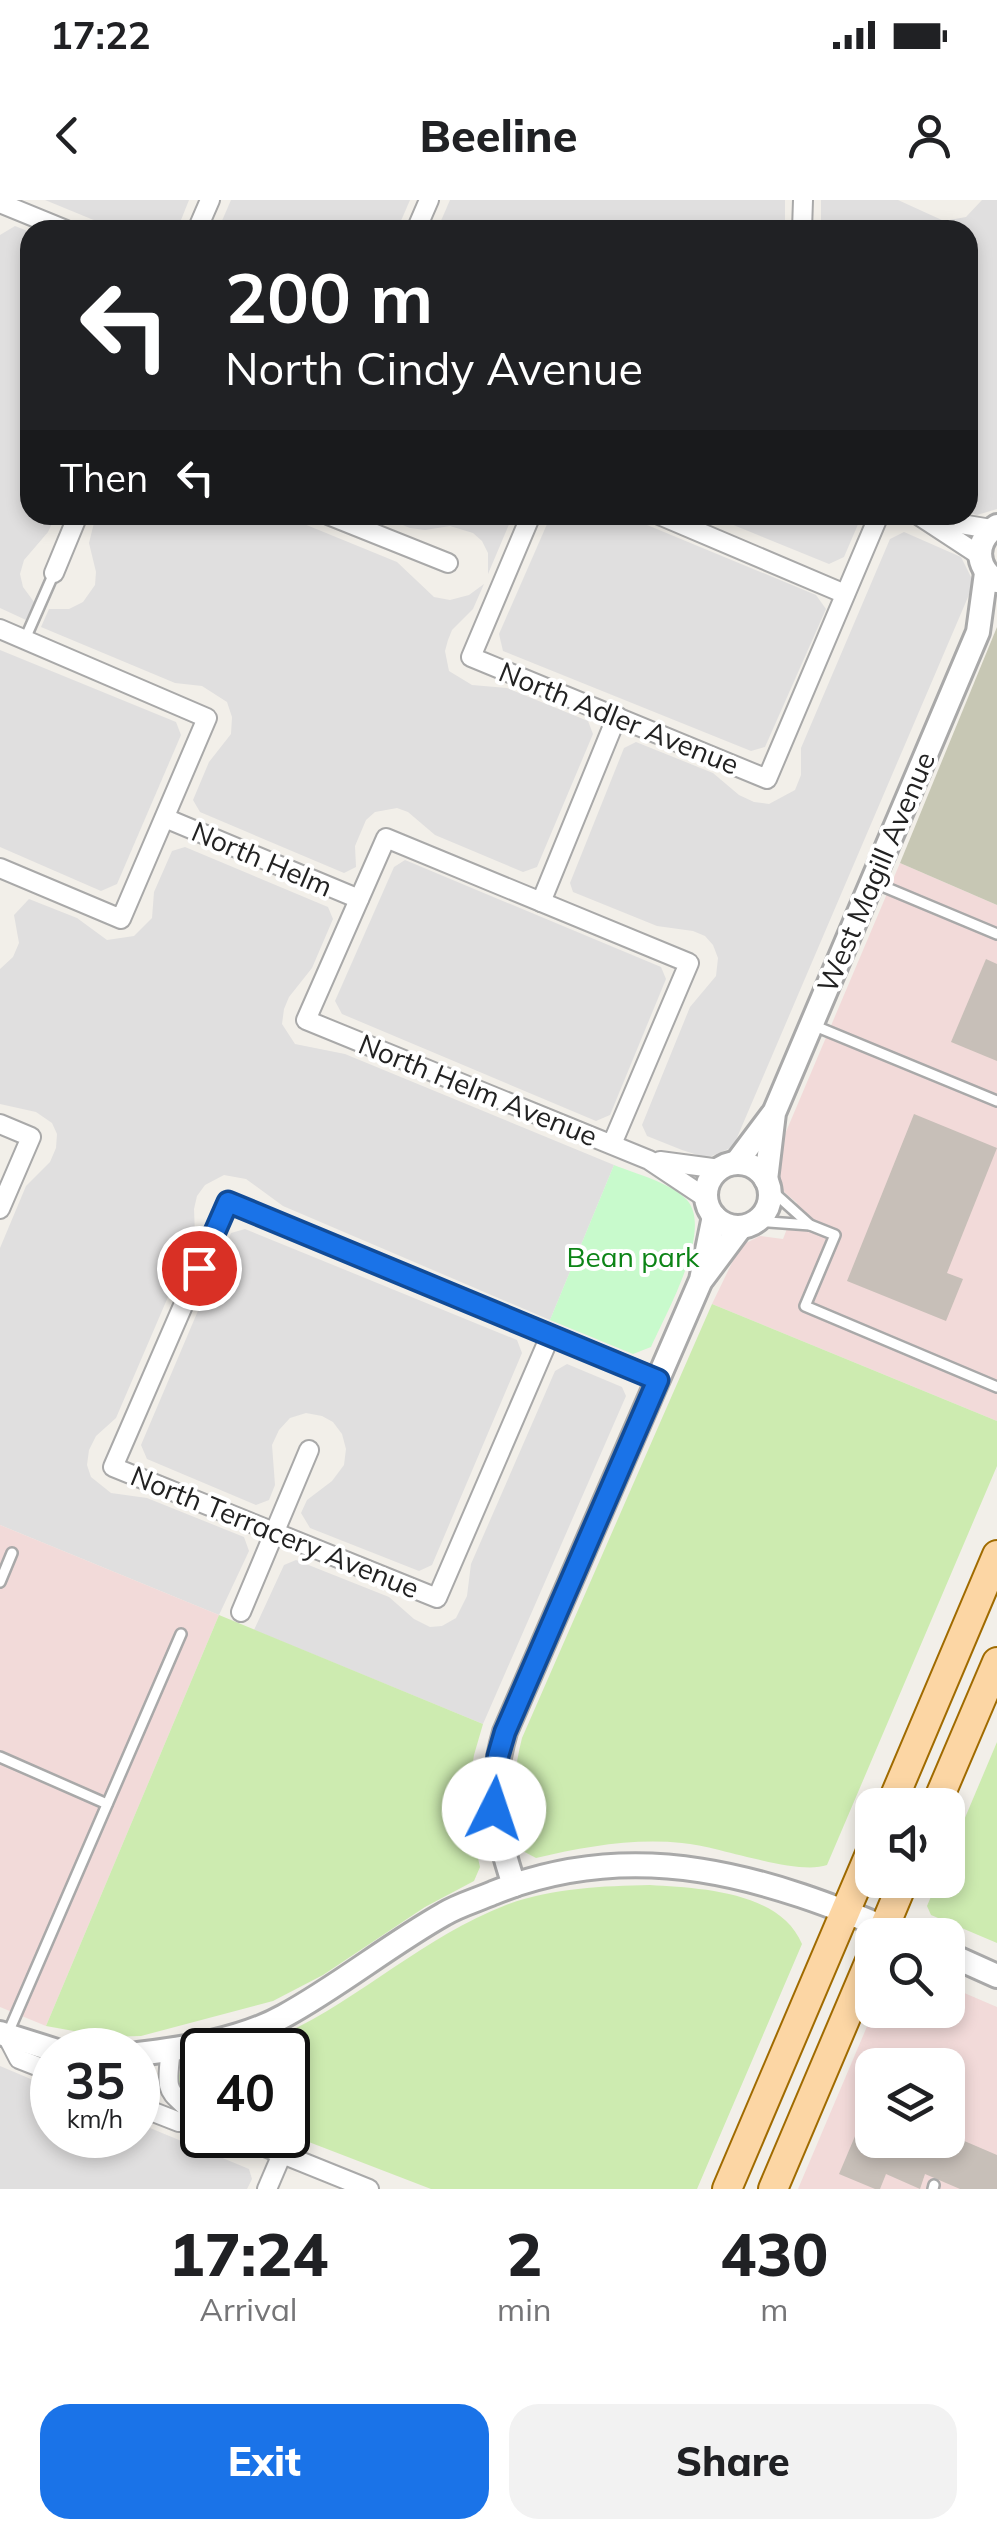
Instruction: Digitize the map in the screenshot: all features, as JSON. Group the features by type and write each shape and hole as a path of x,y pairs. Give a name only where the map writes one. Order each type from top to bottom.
{"main road":[{"path":"898,1788 997,1555"},
{"path":"943,1788 997,1662"},
{"path":"727,2189 855,1889"},
{"path":"773,2189 855,1996"}],"street":[{"path":"0,202 42,220"},
{"path":"54,573 74,525"},
{"path":"353,525 448,563"},
{"name":"North Adler Avenue","path":"528,525 470,657 767,778 845,594"},
{"path":"683,525 845,594 875,525"},
{"path":"932,525 987,570"},
{"name":"West Magill Avenue","path":"728,1166 774,1113 978,632 987,570 984,536 994,527"},
{"name":"West Magill Avenue","path":"978,632 997,610"},
{"path":"0,629 208,718 120,918 0,868"},
{"path":"541,902 618,716"},
{"name":"North Helm","path":"165,818 359,900"},
{"path":"359,900 386,838 689,963 612,1144"},
{"name":"North Helm Avenue","path":"359,900 306,1020 649,1160 710,1207"},
{"name":"West Magill Avenue","path":"768,1184 774,1113"},
{"path":"0,1124 31,1137 0,1209"},
{"name":"North Helm Avenue","path":"649,1160 728,1166"},
{"path":"514,1884 498,1836 494,1809 498,1756 505,1732 701,1280 710,1207 707,1186 728,1166 748,1164 768,1184 766,1210 701,1280"},
{"name":"North Terracery Avenue","path":"228,1202 550,1336 437,1598 113,1466 228,1202"},
{"path":"710,1207 726,1225 749,1224"},
{"path":"550,1336 658,1380"},
{"path":"241,1612 310,1450"},
{"path":"160,2051 226,2038 281,2018 446,1912 514,1884 584,1866 659,1865 754,1879 862,1918"},
{"path":"965,1962 997,1976"},
{"path":"4,2034 30,2042"},
{"path":"4,2034 19,2058 30,2063"},
{"path":"171,2050 170,2093 180,2102"},
{"path":"266,2189 280,2158"},
{"path":"292,2158 370,2189"}],"lane":[{"path":"25,640 54,573"},
{"path":"872,882 997,934"},
{"path":"812,1024 997,1101"},
{"path":"768,1184 810,1225"},
{"path":"749,1224 810,1225 835,1235 804,1306 997,1387"},
{"path":"0,1582 12,1553"},
{"path":"4,2034 181,1634"},
{"path":"0,1756 107,1804"}],"shaded area":[{"path":"45,200 189,200 181,220 94,220"},
{"path":"231,200 410,200 401,220 222,220"},
{"path":"450,200 785,200 785,220 441,220"},
{"path":"821,200 898,200 942,220 821,220"},
{"path":"982,200 997,200 997,509 978,515 978,220 950,220 966,217"},
{"path":"15,226 20,228 20,525 51,525 24,560 20,574 23,587 34,602 26,620 0,608 0,235"},
{"path":"94,525 306,525 397,562 434,597 450,600 469,595 484,584 473,609 452,630 445,651 449,671 472,685 507,688 588,721 593,734 537,867 523,872 435,835 408,812 397,808 375,812 366,820 355,846 356,867 344,873 200,812 193,800 209,762 231,734 232,717 227,702 202,686 175,683 41,627 49,609 69,609 83,602 95,585 89,543"},
{"path":"403,525 509,525 488,574 488,553 473,533 450,526"},
{"path":"547,525 647,525 816,595 826,609 765,747 751,751 503,651 499,634"},
{"path":"733,525 858,525 844,557 829,564"},
{"path":"904,532 961,557 974,583 733,1147 707,1158 682,1150 647,1136 642,1125 690,1007 716,976 718,958 713,945 693,931 657,926 573,892 570,883 624,748 636,742 713,773 754,802 769,804 795,790 801,775 801,748 890,539"},
{"path":"997,627 997,905 900,863"},
{"path":"0,650 176,722 181,735 117,884 101,891 0,847"},
{"path":"185,847 328,907 333,919 312,968 284,1009 282,1024 295,1044 345,1054 614,1165 550,1320 283,1206 246,1179 224,1175 205,1185 194,1209 195,1234 116,1418 96,1436 87,1465 91,1477 111,1493 147,1498 244,1537 249,1551 219,1615 0,1525 0,1248 26,1186 50,1162 57,1134 52,1123 36,1112 0,1104 0,969 13,957 19,943 14,915 29,899 77,918 107,940 134,936 152,918 154,892 172,851"},
{"path":"405,860 661,967 666,979 610,1115 596,1121 342,1014 335,1001 394,867"},
{"path":"900,863 997,905 997,1421 712,1304 740,1246 760,1236 783,1239 797,1203 777,1186 774,1160"},
{"path":"245,1229 517,1340 522,1353 432,1565 419,1571 310,1528 301,1513 307,1500 332,1481 344,1465 346,1449 342,1434 322,1416 306,1413 290,1418 279,1430 272,1445 275,1485 269,1500 256,1505 147,1459 141,1445 231,1233"},
{"path":"567,1364 622,1387 626,1396 483,1724 254,1630 284,1565 296,1560 389,1597 430,1627 456,1618 467,1596 471,1564 555,1371"},
{"path":"0,1525 219,1615 46,2026 0,2007"},
{"path":"965,1993 997,2007 997,2189 798,2189 855,2055 855,2158 965,2158 965,2048 858,2048 866,2028 965,2028"},
{"path":"0,2066 30,2079 30,2158 160,2158 160,2132 180,2140 180,2158 222,2158 249,2169 252,2179 247,2189 0,2189"}],"green space":[{"name":"Bean park","path":"614,1165 652,1179 686,1199 693,1212 695,1230 685,1272 651,1347 633,1354 550,1320"},
{"path":"712,1304 997,1421 997,1466 860,1788 855,1788 855,1799 827,1865 796,1867 698,1845 663,1842 608,1844 536,1858 521,1850 516,1822 516,1766 522,1738"},
{"path":"219,1615 483,1724 469,1788 471,1828 480,1867 474,1881 425,1907 323,1975 273,2001 160,2031 46,2026"},
{"path":"997,1742 997,1943 965,1929 965,1918 938,1918 931,1915 927,1906 930,1898 965,1898 965,1818"},
{"path":"650,1885 736,1896 776,1913 791,1926 802,1944 697,2189 431,2189 310,2142 310,2028 295,2028 472,1920 523,1899 595,1887"}],"building":[{"path":"986,959 997,964 997,1061 951,1042"},
{"path":"914,1114 997,1148 947,1273 963,1279 946,1321 847,1281"},
{"path":"855,2136 855,2158 965,2158 965,2141 997,2155 997,2189 960,2189 925,2174 920,2189 886,2174 880,2189 875,2189 839,2174"}],"route":[{"path":"199,1268 228,1202 658,1380 505,1732 498,1756 494,1809"}]}
